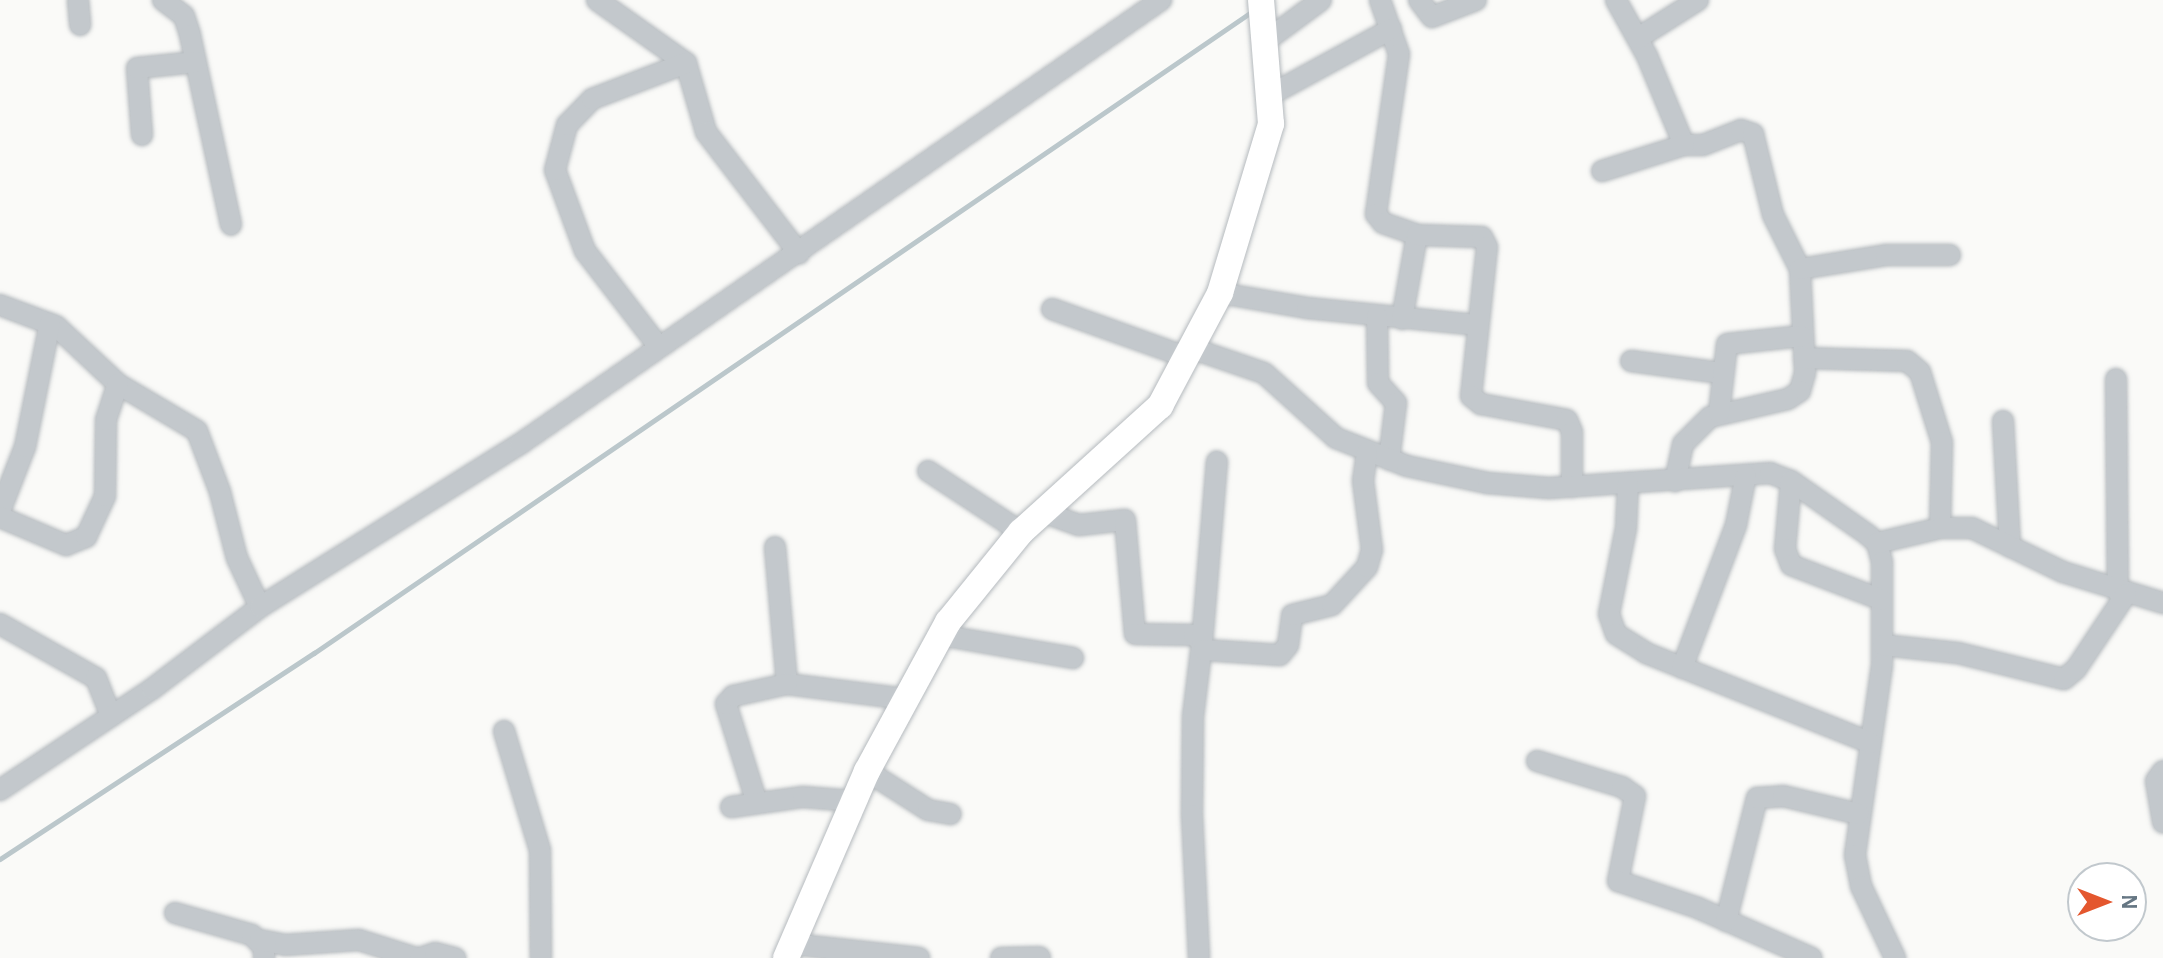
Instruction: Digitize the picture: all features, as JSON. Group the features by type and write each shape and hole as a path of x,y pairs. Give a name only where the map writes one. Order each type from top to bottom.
{"main road":[{"path":"789,951 867,771 940,635 1021,532 1160,406 1220,293 1271,124 1261,0"}],"street":[{"path":"78,0 80,25"},
{"path":"163,0 184,16 231,225"},
{"path":"597,0 686,63 706,132 799,253"},
{"path":"0,790 111,716 260,607 520,444 1161,0"},
{"path":"1266,35 1321,0"},
{"path":"1380,0 1391,29 1398,68 1376,214 1383,223 1417,235 1476,235 1485,241 1470,388 1474,402 1567,420 1572,432 1572,487"},
{"path":"1419,0 1432,17 1476,0"},
{"path":"1616,0 1638,38 1684,145"},
{"path":"1638,38 1698,0"},
{"path":"1270,95 1391,29"},
{"path":"142,135 137,68 196,62"},
{"path":"659,347 585,251 555,170 567,125 592,99 686,63"},
{"path":"1602,171 1684,145 1703,145 1741,130 1753,134 1773,215 1800,269 1804,383 1796,396 1719,413 1688,435 1675,481"},
{"path":"1402,319 1417,235"},
{"path":"1800,269 1886,255 1950,255"},
{"path":"1220,293 1377,316 1476,325"},
{"path":"0,305 50,323 118,384 188,423 200,437 237,558 260,607"},
{"path":"1052,309 1264,373 1318,425 1367,452 1389,460 1488,483 1572,487 1770,473 1791,481 1877,543 1940,528 1972,528 2122,593 2163,603"},
{"path":"1377,316 1378,383 1396,403 1389,460"},
{"path":"50,323 25,447 0,514 66,545 86,537 105,496 106,420 118,384"},
{"path":"1719,413 1724,349 1733,341 1802,336"},
{"path":"1804,358 1907,361 1920,372 1942,442 1940,528"},
{"path":"1631,361 1721,373"},
{"path":"1883,645 1958,653 2064,679 2076,669 2122,593 2116,379"},
{"path":"2003,421 2010,547"},
{"path":"1043,512 1079,525 1125,520 1135,634 1194,635 1203,647 1280,655 1288,645 1292,615 1332,605 1367,567 1372,550 1363,481 1367,452"},
{"path":"1199,958 1192,778 1195,702 1203,647 1217,462"},
{"path":"928,471 1021,532"},
{"path":"1682,668 1736,525 1746,475"},
{"path":"1791,481 1785,549 1791,565 1882,600"},
{"path":"1628,484 1610,625 1629,644 1682,668 1871,743"},
{"path":"1877,543 1883,645 1859,814 1856,870 1895,958"},
{"path":"775,547 787,684"},
{"path":"0,624 96,678 111,716"},
{"path":"940,635 1073,658"},
{"path":"757,803 726,704 733,696 787,684 906,699"},
{"path":"504,731 540,850 541,958"},
{"path":"1537,761 1622,787 1635,796 1618,881 1726,921 1812,958"},
{"path":"867,771 928,810 951,814"},
{"path":"2163,771 2156,781 2163,822"},
{"path":"1726,921 1757,798 1783,796 1859,814"},
{"path":"731,807 803,797 854,801"},
{"path":"175,913 262,949 359,940 418,958 435,953 455,958"},
{"path":"789,951 919,958"},
{"path":"1001,958 1040,957"}],"waterway":[{"path":"0,859 314,653 1254,10"}]}
